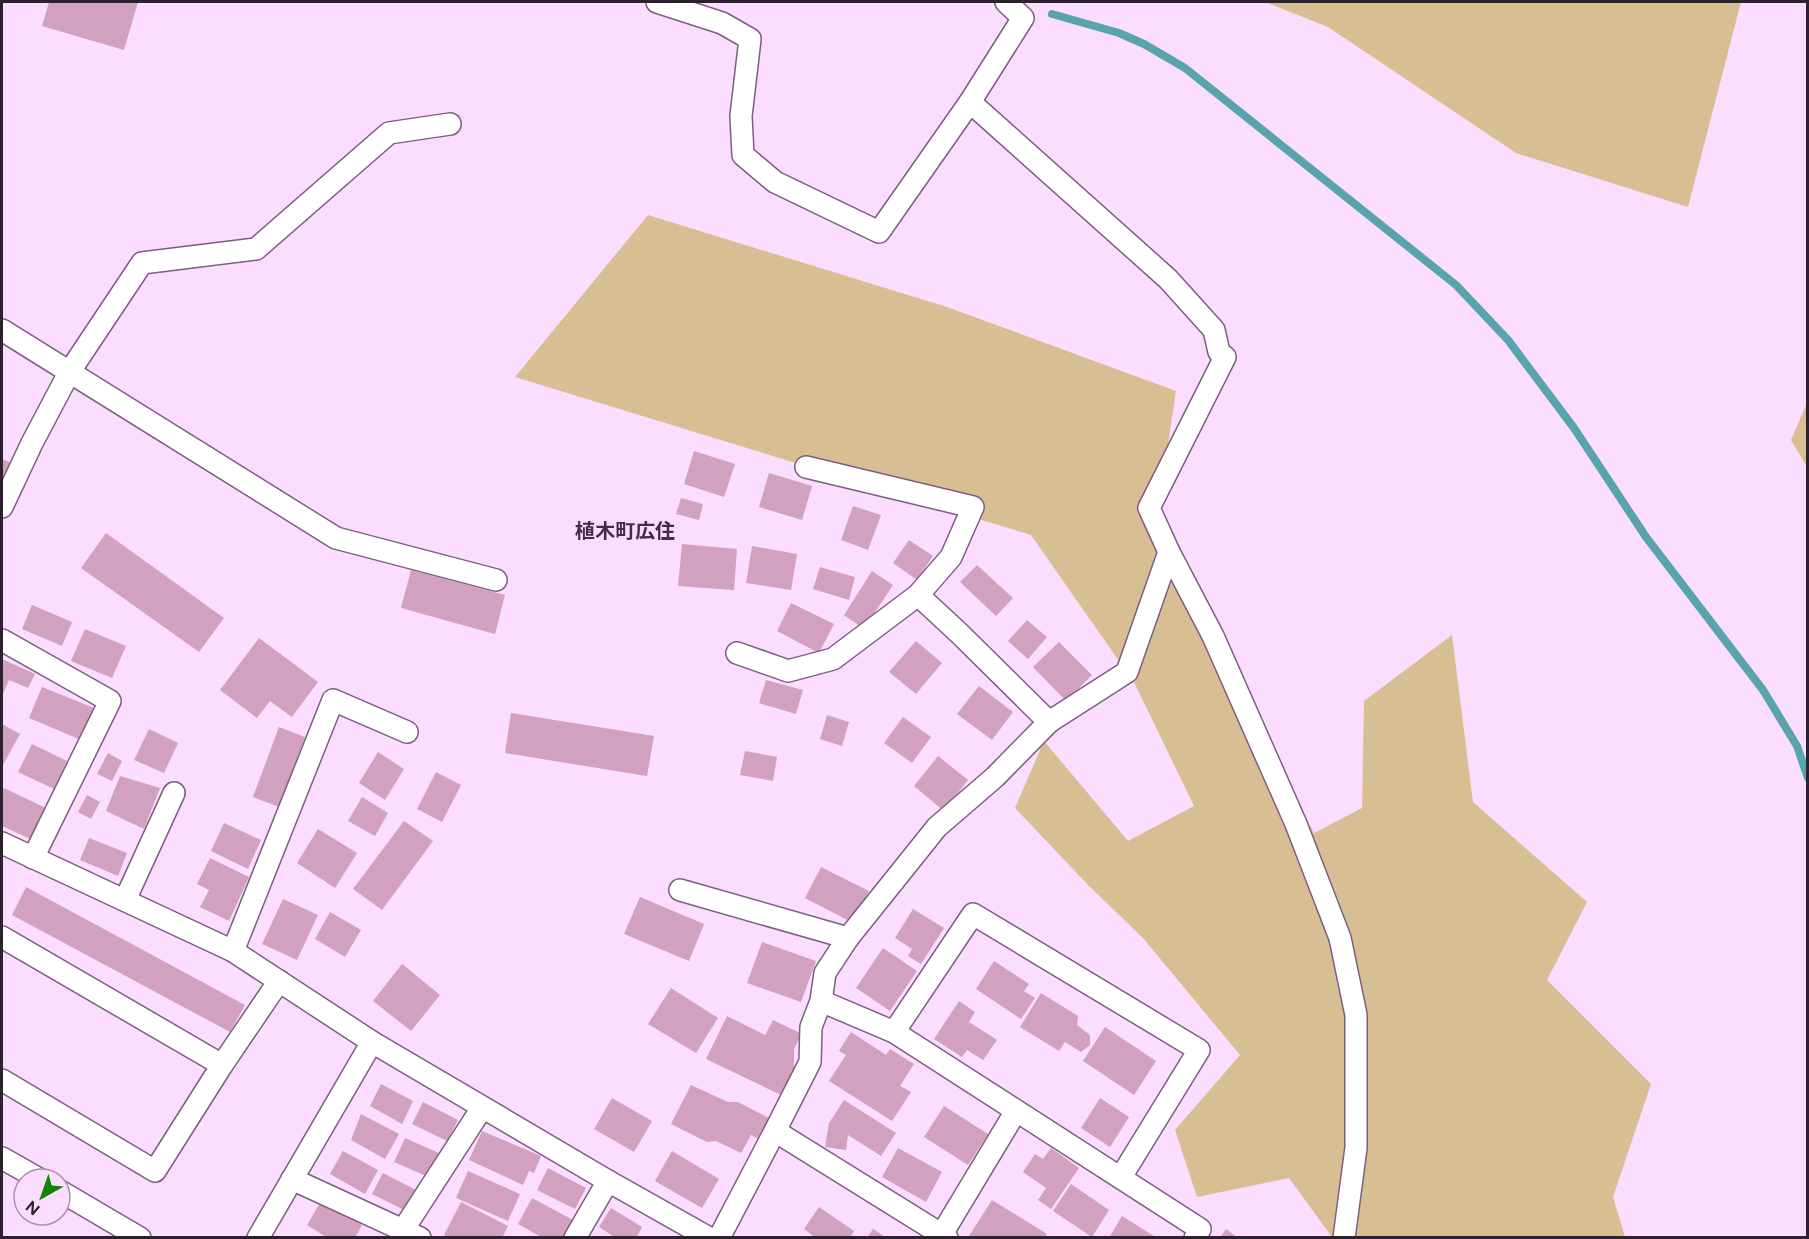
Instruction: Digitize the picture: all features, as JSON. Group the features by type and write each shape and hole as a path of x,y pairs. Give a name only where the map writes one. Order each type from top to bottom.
{"street":[{"path":"657,2 722,23 750,39 741,117 743,155 775,182 879,232 970,102 1023,18 1006,2"},
{"path":"970,102 1168,279 1214,330 1219,352 1225,357 1149,508 1213,636 1296,824 1340,938 1356,1015 1356,1148 1344,1238"},
{"path":"2,507 70,371 142,263 256,249 389,133 450,124"},
{"path":"2,330 336,538 496,580"},
{"path":"737,653 788,671 833,659 918,595 951,556 973,507 806,467"},
{"path":"719,1238 810,1062 811,1026 821,1002 825,973 848,938 937,826 995,777 1049,722 1126,672 1169,552"},
{"path":"918,595 1049,722"},
{"path":"2,640 110,701 33,858"},
{"path":"233,951 333,700 407,732"},
{"path":"125,900 174,793"},
{"path":"2,843 233,951 372,1042 708,1238"},
{"path":"680,890 848,938"},
{"path":"894,1032 973,914 1198,1050 1121,1177"},
{"path":"2,937 222,1065"},
{"path":"2,1080 155,1171 222,1065 279,981"},
{"path":"821,1002 894,1032 1200,1229 1195,1238"},
{"path":"258,1238 372,1042"},
{"path":"292,1179 411,1234 482,1107"},
{"path":"775,1131 944,1236 1016,1111"},
{"path":"2,1158 18,1167"},
{"path":"575,1238 608,1181"},
{"path":"72,1198 140,1238"}],"shaded area":[{"path":"1265,2 1741,2 1688,207 1516,153 1328,27"},
{"path":"648,215 947,307 1176,391 1158,510 1193,617 1314,833 1362,808 1364,701 1452,635 1473,802 1587,902 1547,980 1651,1084 1613,1197 1625,1237 1332,1237 1289,1178 1197,1197 1175,1130 1240,1055 1143,938 1089,886 1015,808 1044,741 1128,841 1194,806 1135,684 1031,535 515,377"},
{"path":"1807,403 1807,467 1791,440"}],"building":[{"path":"49,2 138,2 124,50 42,26"},
{"path":"694,451 735,464 724,497 684,484"},
{"path":"2,459 12,463 2,493"},
{"path":"769,473 812,486 802,520 759,507"},
{"path":"681,498 703,504 699,520 676,514"},
{"path":"853,506 881,515 868,550 841,540"},
{"path":"106,533 224,618 199,652 81,568"},
{"path":"909,540 933,556 917,580 893,563"},
{"path":"682,544 737,549 734,590 678,586"},
{"path":"752,546 797,554 791,590 746,583"},
{"path":"977,565 1013,598 996,616 960,582"},
{"path":"820,567 855,577 849,600 813,589"},
{"path":"411,570 505,595 495,634 401,608"},
{"path":"872,571 893,585 864,629 844,615"},
{"path":"791,603 834,624 819,653 777,631"},
{"path":"32,605 72,622 62,646 22,629"},
{"path":"1027,620 1047,637 1028,659 1008,641"},
{"path":"85,629 126,646 112,678 71,661"},
{"path":"259,638 318,682 292,717 270,701 257,718 220,690"},
{"path":"916,641 942,663 916,694 889,672"},
{"path":"1059,642 1092,675 1066,701 1033,667"},
{"path":"2,659 35,674 28,688 9,680 2,696"},
{"path":"766,680 803,690 796,714 759,703"},
{"path":"979,686 1013,712 992,740 957,714"},
{"path":"42,687 94,708 81,740 29,718"},
{"path":"511,713 654,736 647,776 505,753"},
{"path":"827,715 849,722 842,746 820,739"},
{"path":"903,717 931,737 912,763 884,743"},
{"path":"2,724 20,734 3,765 2,764"},
{"path":"279,727 305,737 279,807 253,797"},
{"path":"149,729 178,743 164,773 134,760"},
{"path":"32,744 67,761 54,789 18,772"},
{"path":"745,751 777,757 773,781 740,775"},
{"path":"378,752 404,769 385,800 359,783"},
{"path":"108,753 122,761 112,781 97,774"},
{"path":"938,756 968,780 944,811 914,786"},
{"path":"436,772 461,785 442,822 417,809"},
{"path":"120,776 160,788 144,829 106,811"},
{"path":"4,788 50,810 35,841 2,826"},
{"path":"87,795 100,802 91,819 78,812"},
{"path":"362,797 388,813 375,836 348,821"},
{"path":"404,821 433,841 382,910 353,889"},
{"path":"224,823 261,840 248,869 211,851"},
{"path":"318,829 357,853 335,888 297,863"},
{"path":"89,838 127,853 118,876 80,860"},
{"path":"210,858 249,877 229,921 200,907 209,890 197,884"},
{"path":"821,867 869,891 853,923 805,898"},
{"path":"26,887 245,1005 230,1032 12,915"},
{"path":"640,897 704,924 689,961 624,934"},
{"path":"283,899 318,915 297,960 262,944"},
{"path":"913,909 944,928 921,964 908,956 912,949 895,938"},
{"path":"330,912 361,930 345,957 315,939"},
{"path":"762,942 816,961 801,1002 747,983"},
{"path":"883,948 917,971 890,1011 856,988"},
{"path":"994,961 1029,984 1024,991 1035,998 1021,1019 976,989"},
{"path":"402,964 440,995 411,1031 373,1001"},
{"path":"671,988 718,1018 696,1053 648,1024"},
{"path":"1041,993 1078,1016 1077,1025 1090,1035 1090,1045 1081,1052 1065,1042 1059,1051 1020,1027"},
{"path":"959,1001 975,1012 969,1022 997,1040 983,1060 967,1050 962,1057 934,1039"},
{"path":"727,1016 765,1035 773,1020 802,1034 794,1049 794,1069 781,1095 706,1059"},
{"path":"1105,1027 1156,1061 1134,1095 1083,1061"},
{"path":"851,1032 886,1055 890,1049 914,1064 900,1086 911,1092 892,1121 829,1081 846,1055 839,1051"},
{"path":"381,1084 413,1101 402,1124 370,1106"},
{"path":"691,1085 728,1102 738,1102 771,1119 760,1140 751,1135 741,1153 716,1141 707,1142 671,1124"},
{"path":"612,1098 652,1121 634,1152 594,1129"},
{"path":"1100,1098 1129,1117 1110,1147 1081,1128"},
{"path":"844,1100 896,1133 881,1156 848,1135 846,1150 825,1147 829,1123"},
{"path":"423,1102 458,1120 447,1141 412,1124"},
{"path":"944,1106 988,1134 968,1165 924,1137"},
{"path":"361,1114 399,1134 385,1159 351,1140"},
{"path":"482,1131 541,1156 534,1173 529,1171 523,1185 469,1160"},
{"path":"405,1138 441,1154 426,1176 394,1162"},
{"path":"898,1148 942,1172 926,1202 882,1177"},
{"path":"1051,1148 1079,1168 1051,1209 1038,1200 1046,1188 1023,1172 1035,1154 1043,1159"},
{"path":"343,1151 378,1170 365,1194 330,1174"},
{"path":"672,1151 719,1179 702,1208 655,1181"},
{"path":"548,1168 586,1188 575,1209 537,1190"},
{"path":"468,1171 520,1194 508,1221 456,1198"},
{"path":"383,1173 416,1190 406,1211 372,1194"},
{"path":"1071,1184 1109,1210 1092,1237 1053,1211"},
{"path":"532,1198 573,1220 562,1238 543,1238 518,1224"},
{"path":"992,1200 1047,1234 1044,1238 969,1236"},
{"path":"321,1201 362,1225 355,1238 328,1238 307,1225"},
{"path":"461,1202 508,1226 502,1238 449,1238 444,1235"},
{"path":"819,1207 854,1231 850,1238 816,1238 804,1229"},
{"path":"611,1208 642,1227 636,1238 616,1238 599,1227"},
{"path":"1122,1216 1157,1238 1109,1238"},
{"path":"873,1229 887,1238 867,1238"},
{"path":"1226,1229 1238,1238 1220,1238"}],"waterway":[{"path":"1052,14 1119,33 1144,44 1185,68 1456,285 1508,340 1574,428 1646,537 1763,690 1797,746 1808,778"}],"district":[{"name":"植木町広住","path":"625,531"}]}
